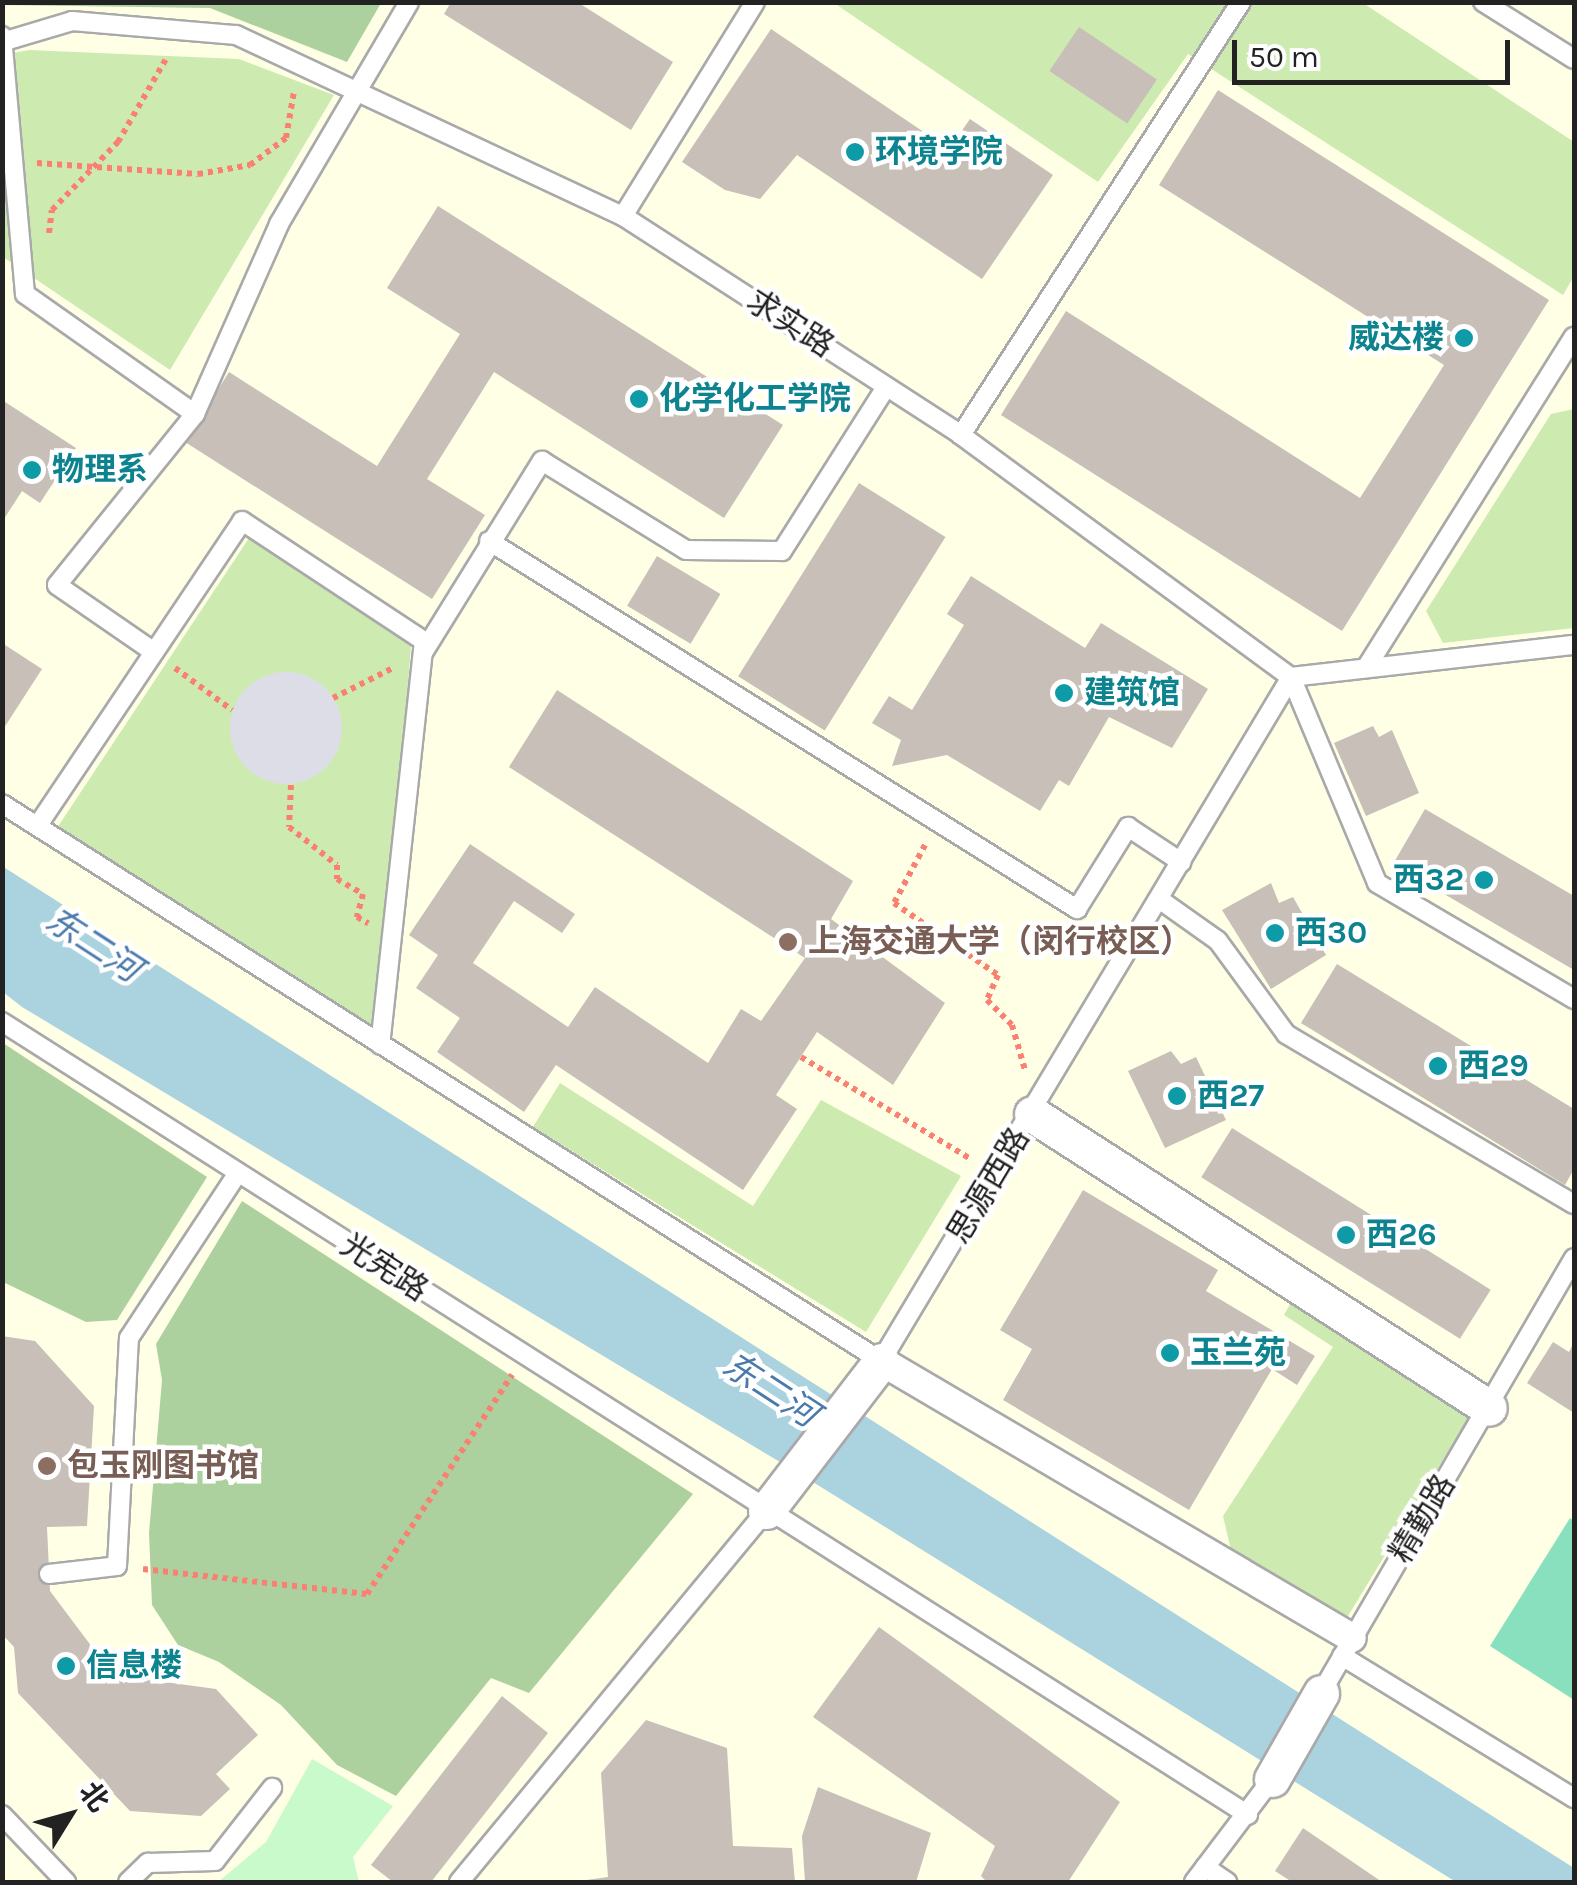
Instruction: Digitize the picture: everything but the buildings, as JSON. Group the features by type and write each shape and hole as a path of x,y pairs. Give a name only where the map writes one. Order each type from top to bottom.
{"street":[{"path":"1032,1114 1489,1408"},
{"path":"881,1361 1347,1647"},
{"name":"思源西路","path":"773,1502 881,1361"},
{"name":"精勤路","path":"1272,1780 1322,1693"}],"lane":[{"path":"154,652 57,585 194,414 279,224 410,2"},
{"path":"624,216 756,2"},
{"path":"961,434 1241,2"},
{"path":"1483,2 1574,59"},
{"name":"求实路","path":"3,40 72,21 236,35 624,216 961,434 1291,677"},
{"path":"3,40 25,294 194,414"},
{"path":"1366,668 1571,349"},
{"path":"423,653 542,460 686,550 782,551 886,387"},
{"path":"38,824 242,521 424,641 380,1045"},
{"path":"489,542 1077,909 1128,827 1182,862"},
{"path":"1574,645 1291,677 1377,884 1574,999"},
{"name":"思源西路","path":"881,1361 997,1174 1291,677"},
{"path":"2,804 881,1361"},
{"path":"1159,899 1218,941 1286,1034 1574,1204"},
{"name":"光宪路","path":"2,1022 524,1358 773,1502 1248,1815"},
{"path":"49,1574 117,1566 128,1338 237,1174"},
{"name":"精勤路","path":"1322,1693 1574,1258"},
{"name":"思源西路","path":"458,1882 773,1502"},
{"path":"1347,1647 1574,1798"},
{"path":"1227,1882 1200,1875 1272,1780"},
{"path":"128,1882 148,1864 215,1860 272,1788"},
{"path":"2,1815 66,1882"}],"path":[{"path":"22,263 45,266 52,210 97,166 161,62 192,31"},
{"path":"16,186 32,162 198,174 250,165 286,138 295,87 323,73"},
{"path":"154,652 232,710"},
{"path":"333,698 423,653"},
{"path":"291,784 289,826 337,864 337,879 363,894 357,917 392,937"},
{"path":"938,822 894,903 998,975 987,1000 1012,1025 1032,1114"},
{"path":"800,1057 997,1174"},
{"path":"117,1566 366,1594 524,1358"}],"shaded area":[{"name":"上海交通大学（闵行校区）","path":"3,3 1574,3 1574,1882 3,1882"},
{"path":"286,672 307,676 326,688 338,707 342,728 338,749 326,768 307,780 286,784 265,780 246,768 234,749 230,728 234,707 246,688 265,676"}],"green space":[{"path":"381,3 347,62 210,8 2,5"},
{"path":"834,3 1363,3 1574,142 1574,276 1563,295 1188,54 1098,182"},
{"path":"29,50 239,59 334,95 170,370 3,257 2,55"},
{"path":"1574,409 1574,628 1443,643 1426,611 1551,414"},
{"path":"255,529 412,633 380,1045 53,834"},
{"path":"3,1043 207,1177 117,1320 86,1322 3,1282"},
{"path":"560,1083 753,1206 821,1100 961,1176 866,1332 533,1127"},
{"path":"242,1201 693,1494 529,1693 491,1678 396,1796 337,1765 281,1705 219,1662 178,1645 152,1605 149,1533 162,1380 156,1344"},
{"path":"1295,1295 1475,1407 1345,1621 1231,1550 1223,1516 1333,1347 1284,1315"},
{"path":"1570,1518 1574,1521 1574,1700 1490,1646"},
{"path":"312,1759 393,1806 353,1857 359,1882 218,1882 266,1842"}],"water":[{"name":"东二河","path":"2,866 1574,1868 1574,1882 1456,1882 800,1474 22,1007 3,992"}],"place":[{"name":"环境学院","path":"855,152"},
{"name":"威达楼","path":"1464,338"},
{"name":"化学化工学院","path":"639,399"},
{"name":"物理系","path":"32,470"},
{"name":"建筑馆","path":"1064,693"},
{"name":"西32","path":"1484,880"},
{"name":"西30","path":"1275,933"},
{"name":"上海交通大学（闵行校区）","path":"788,942"},
{"name":"西29","path":"1438,1066"},
{"name":"西27","path":"1177,1096"},
{"name":"西26","path":"1346,1235"},
{"name":"玉兰苑","path":"1170,1353"},
{"name":"包玉刚图书馆","path":"47,1466"},
{"name":"信息楼","path":"66,1666"}]}
